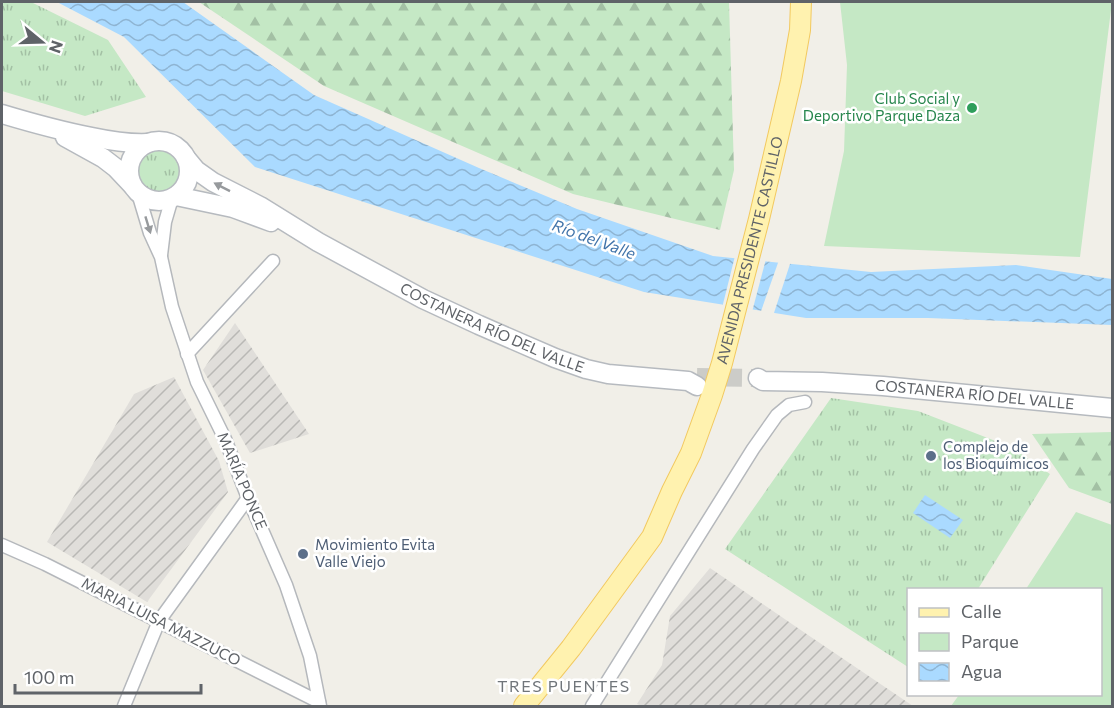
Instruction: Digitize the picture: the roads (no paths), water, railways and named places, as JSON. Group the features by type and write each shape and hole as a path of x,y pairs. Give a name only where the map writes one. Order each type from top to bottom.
{"main road":[{"name":"AVENIDA PRESIDENTE CASTILLO","path":"524,706 571,648 652,537 672,490 692,453 722,363 759,219 793,72 800,30 801,2"},
{"path":"2,114 47,128 106,140 148,143"},
{"path":"47,128 103,158 116,168 135,189 146,199 167,200 183,188 188,178 189,168 186,158 171,144 162,141 148,143 137,150 129,167 129,176 135,189"},
{"name":"COSTANERA RÍO DEL VALLE","path":"186,158 196,170 213,182 260,206 309,237 423,299 555,358 608,374 694,381"},
{"name":"COSTANERA RÍO DEL VALLE","path":"174,197 233,208 309,237"},
{"name":"COSTANERA RÍO DEL VALLE","path":"760,382 822,382 883,386 1113,408"},
{"name":"AVENIDA PRESIDENTE CASTILLO","path":"508,706 561,640 672,490"}],"street":[{"name":"MARÍA PONCE","path":"135,189 161,257 172,307 197,382 225,439 286,585 310,656 319,704"},
{"name":"MARÍA PONCE","path":"161,257 165,222 174,197"},
{"path":"187,354 273,261"},
{"path":"592,706 753,449 777,415 789,405 805,402"},
{"path":"124,706 159,621 248,498"},
{"name":"MARIA LUISA MAZZUCO","path":"2,544 159,621 319,704"}],"water":[{"name":"Río del Valle","path":"57,2 183,2 314,95 577,209 713,256 871,272 1016,265 1112,279 1112,325 928,318 806,318 644,292 255,167 124,37"},
{"path":"925,495 963,520 950,538 913,513"}],"tunnel":[{"path":"697,377 758,378"}],"place":[{"name":"Club Social y Deportivo Parque Daza","path":"972,108"},
{"name":"Complejo de los Bioquímicos","path":"931,456"},
{"name":"Movimiento Evita Valle Viejo","path":"303,554"}],"district":[{"name":"TRES PUENTES","path":"564,686"}]}
